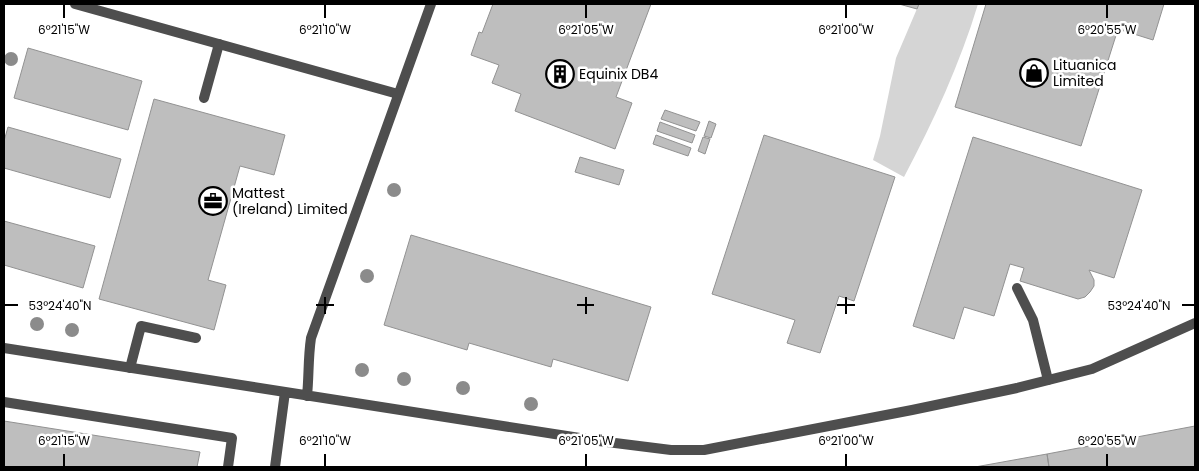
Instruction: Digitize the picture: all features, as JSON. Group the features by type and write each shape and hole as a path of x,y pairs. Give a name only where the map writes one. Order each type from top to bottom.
{"street":[{"path":"75,4 398,94"},
{"path":"307,396 311,338 431,4"},
{"path":"204,98 219,44"},
{"path":"1017,288 1033,320 1048,380"},
{"path":"4,348 599,441 671,450 704,450 912,410 1092,369 1195,324"},
{"path":"130,368 141,326 196,338"},
{"path":"275,467 285,392"},
{"path":"4,402 232,438 228,467"}],"shaded area":[{"path":"919,4 978,4 963,49 945,92 904,177 873,160 880,136 896,58"}],"building":[{"name":"Equinix DB4","path":"493,4 651,4 616,97 632,103 615,149 515,111 521,94 492,83 499,65 471,55 479,32 482,33"},
{"path":"899,4 919,4 917,9"},
{"name":"Lituanica Limited","path":"986,4 1164,4 1153,40 1118,29 1081,146 955,107"},
{"path":"28,48 142,81 128,130 14,98"},
{"path":"154,99 285,135 274,175 240,166 208,280 226,285 214,330 99,299"},
{"path":"665,110 700,122 696,131 661,119"},
{"path":"709,121 716,124 711,138 704,136"},
{"path":"660,122 695,135 692,143 657,131"},
{"path":"8,127 121,159 110,198 4,168 4,141"},
{"path":"656,135 691,148 688,156 653,144"},
{"path":"764,135 895,177 854,301 839,296 820,353 787,343 795,320 712,294"},
{"path":"703,137 710,139 705,154 698,151"},
{"path":"973,137 1142,190 1114,278 1089,270 1094,280 1094,286 1085,297 1078,299 1020,281 1024,268 1010,264 994,316 964,307 954,339 913,326"},
{"path":"580,157 624,170 619,185 575,172"},
{"path":"4,221 95,246 83,288 4,265"},
{"path":"411,235 651,307 628,381 553,359 551,367 469,343 467,350 384,325"},
{"path":"4,421 200,452 197,467 4,467"},
{"path":"1195,426 1195,467 1049,467 1047,454"},
{"path":"1047,454 1049,467 975,467"}],"place":[{"name":"Lituanica Limited","path":"1034,73"},
{"name":"Equinix DB4","path":"560,74"},
{"name":"Mattest (Ireland) Limited","path":"213,201"}]}
